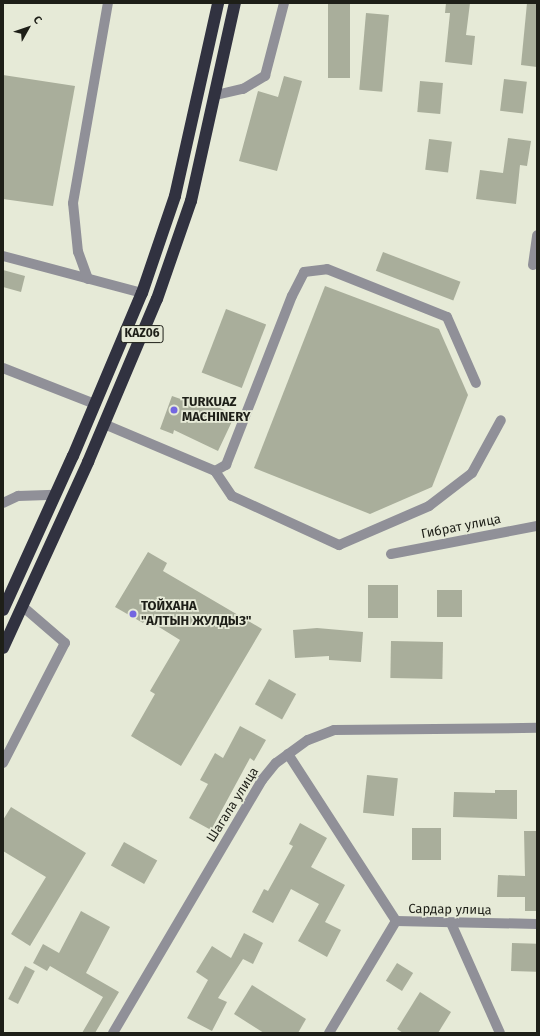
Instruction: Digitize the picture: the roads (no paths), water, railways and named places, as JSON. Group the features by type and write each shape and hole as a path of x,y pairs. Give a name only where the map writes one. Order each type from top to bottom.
{"highway":[{"name":"KАZ06","path":"3,610 56,495 142,293 175,196 218,3"},
{"name":"KАZ06","path":"3,648 104,424 157,299 188,208 216,95 235,3"}],"street":[{"path":"88,279 78,252 73,203 108,3"},
{"path":"216,95 243,89 266,76 284,3"},
{"path":"533,265 537,235"},
{"path":"3,256 142,293"},
{"path":"215,471 226,465 292,296 304,272 327,269 447,317 476,383"},
{"path":"3,368 95,404"},
{"path":"104,424 215,471 232,496 339,545 435,501 472,473 501,420"},
{"path":"3,503 18,496 56,495"},
{"name":"Гибрат улица","path":"391,554 537,526"},
{"path":"3,763 65,643 22,606"},
{"name":"Шагала улица","path":"113,1033 262,780 276,763 288,754 308,740 334,730 537,728"},
{"path":"288,754 396,921"},
{"name":"Сардар улица","path":"329,1033 396,921 537,924"},
{"path":"451,923 500,1033"}],"place":[{"name":"TURKUAZ MACHINERY","path":"174,410"},
{"name":"ТОЙХАНА \"АЛТЫН ЖУЛДЫЗ\"","path":"133,614"}]}
